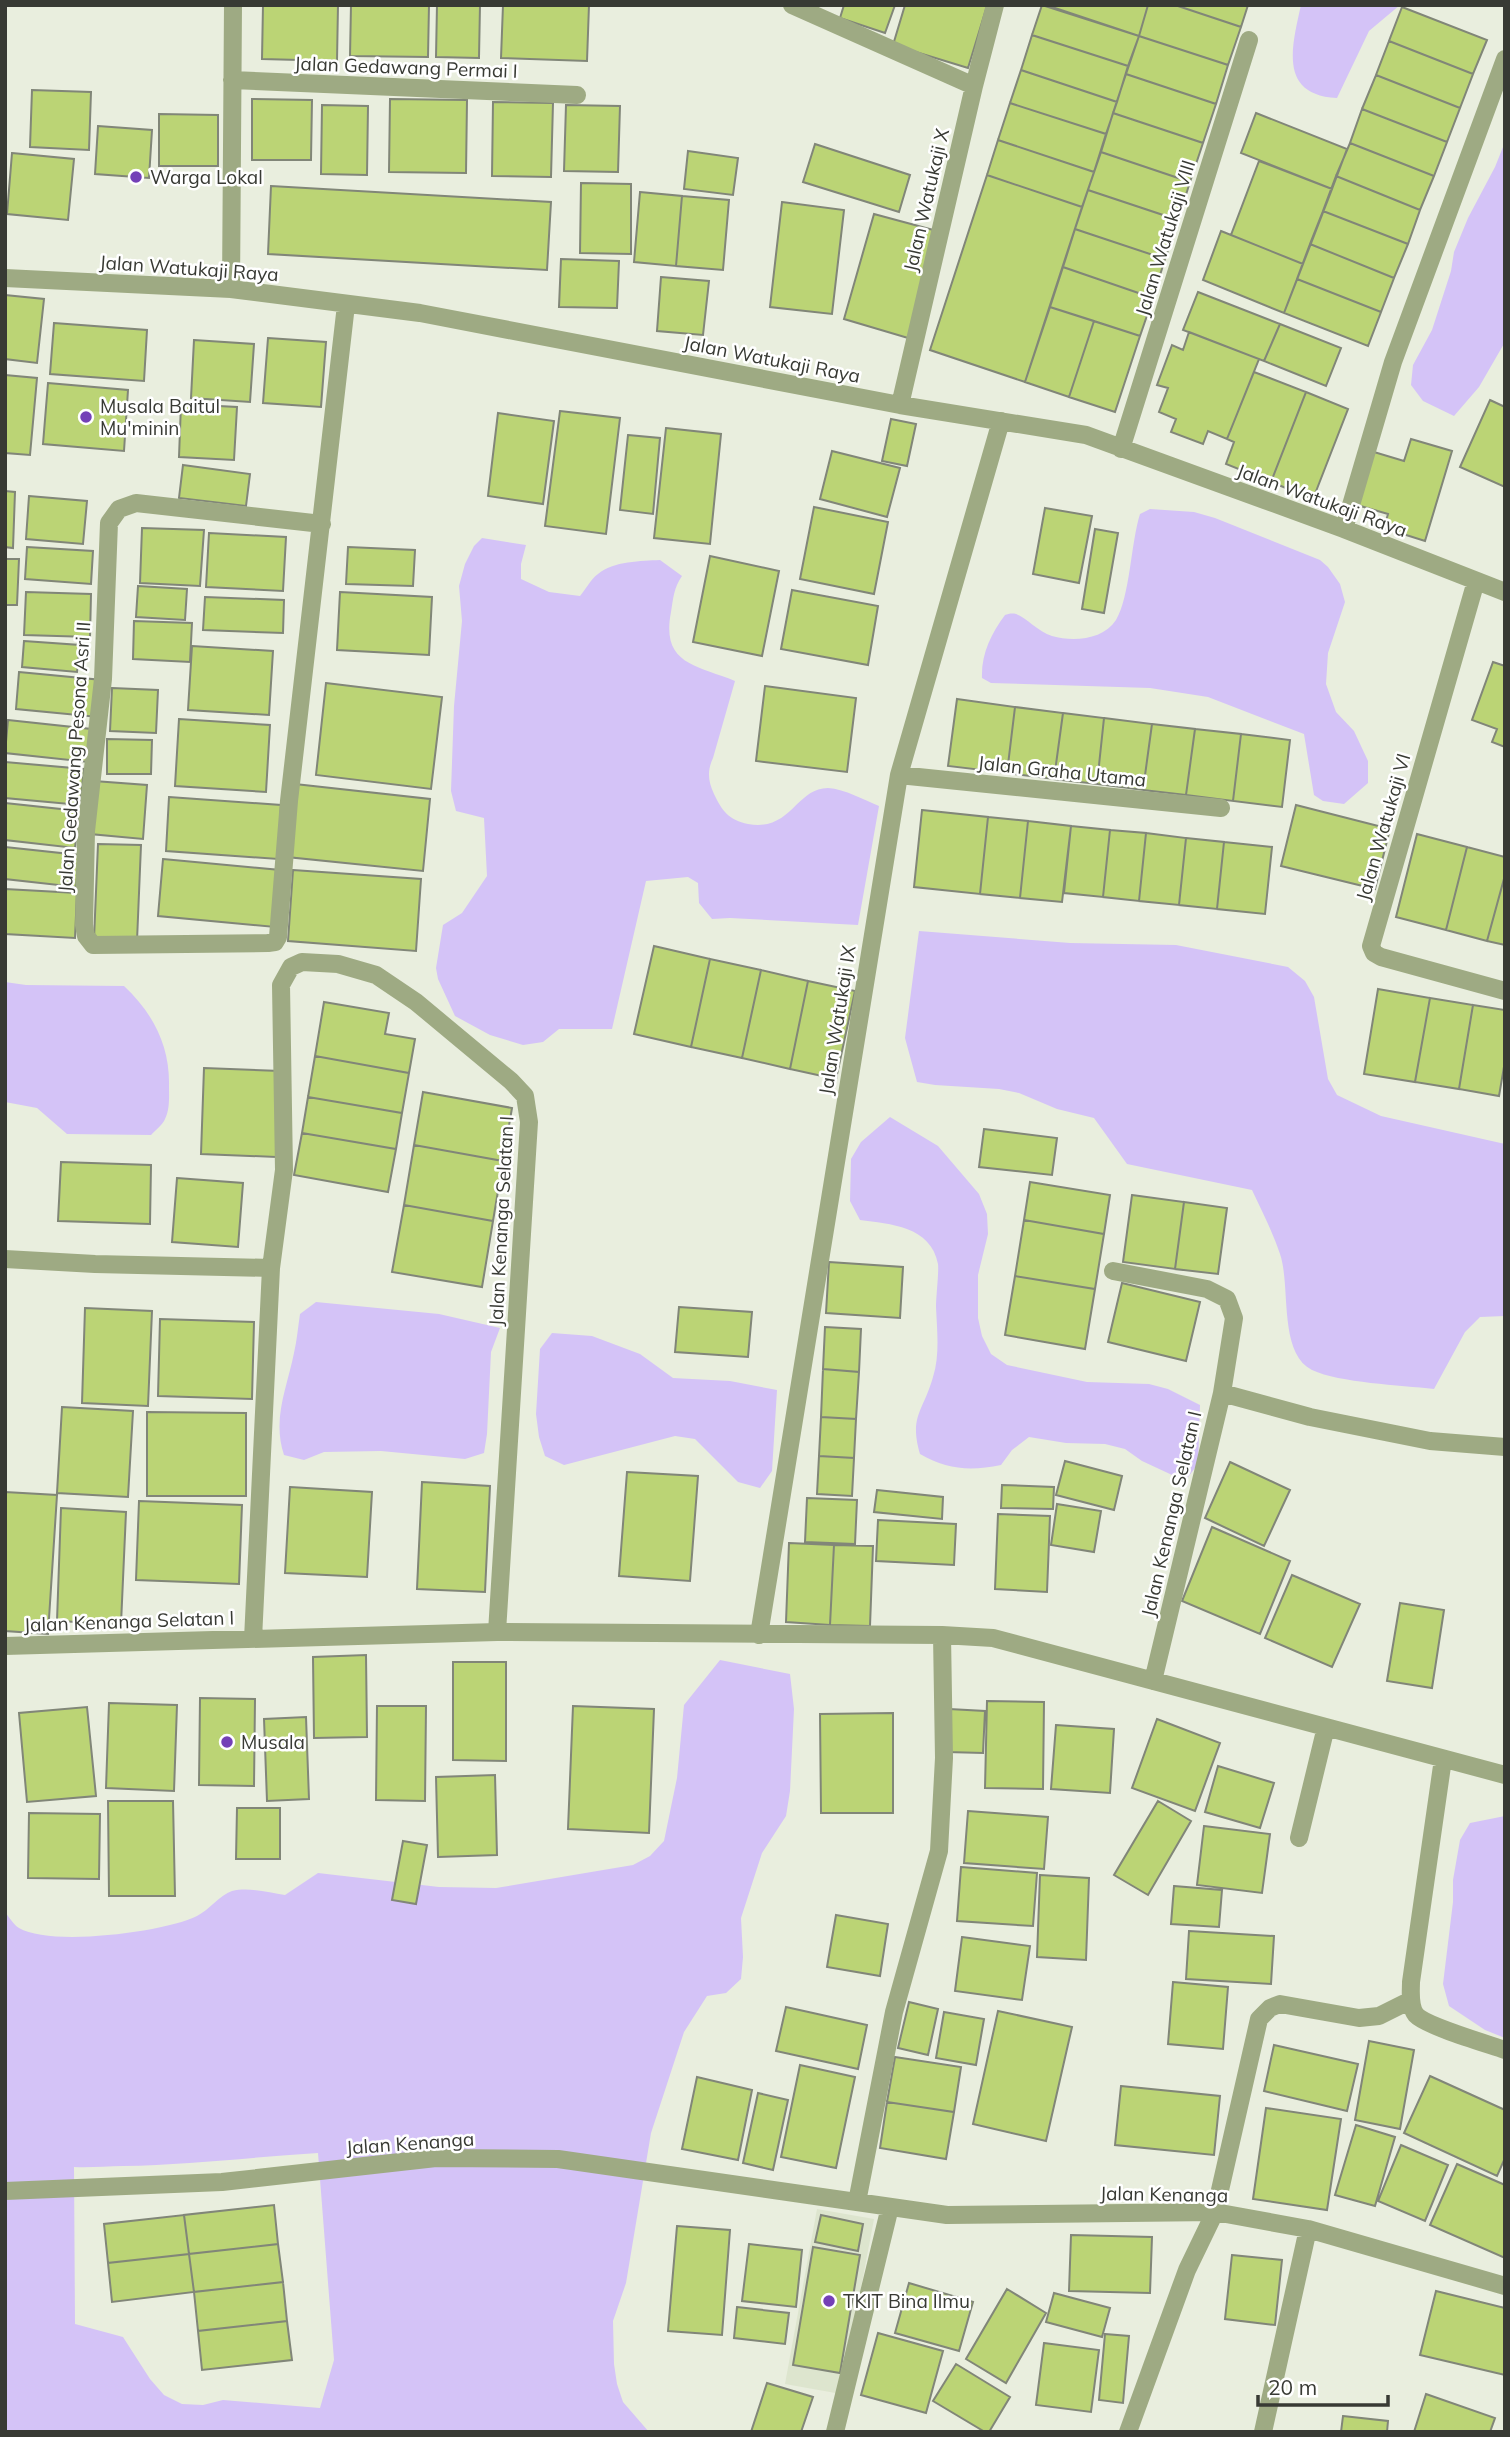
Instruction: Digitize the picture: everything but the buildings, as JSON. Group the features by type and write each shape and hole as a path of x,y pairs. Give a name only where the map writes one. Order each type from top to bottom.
{"street":[{"path":"231,289 233,5"},
{"path":"792,5 974,86"},
{"name":"Jalan Watukaji X","path":"900,405 995,5"},
{"name":"Jalan Watukaji VIII","path":"1121,449 1249,40"},
{"path":"1344,529 1393,362 1505,59"},
{"name":"Jalan Gedawang Permai I","path":"232,80 577,95"},
{"name":"Jalan Watukaji Raya","path":"5,278 231,289 419,313 900,405 1086,435 1344,529 1505,592"},
{"name":"Jalan Gedawang Pesona Asri II","path":"322,524 136,503 119,509 109,523 103,679 86,831 84,926 86,936 93,945 268,943 275,942 278,937 289,801 322,524 346,305"},
{"name":"Jalan Watukaji IX","path":"759,1635 899,775 1001,421"},
{"name":"Jalan Watukaji VI","path":"1476,581 1371,946 1374,953 1381,957 1505,991"},
{"name":"Jalan Graha Utama","path":"899,775 1222,808"},
{"name":"Jalan Kenanga Selatan I","path":"253,1639 271,1268 284,1170 281,985 291,967 303,962 338,964 376,975 416,1002 511,1081 525,1096 529,1122 497,1633"},
{"path":"5,1259 271,1268"},
{"path":"1113,1271 1207,1289 1227,1299 1234,1318 1222,1393"},
{"name":"Jalan Kenanga Selatan I","path":"1153,1681 1222,1393 1310,1417 1430,1441 1505,1447"},
{"name":"Jalan Kenanga Selatan I","path":"5,1646 497,1633 942,1634 993,1638 1505,1775"},
{"path":"857,2202 894,2012 939,1851 944,1758 942,1634"},
{"path":"1299,1838 1325,1727"},
{"path":"1443,1759 1411,1982 1411,2000 1416,2015 1432,2024 1505,2050"},
{"path":"1128,2432 1186,2270 1215,2212 1259,2019 1270,2008 1280,2004 1359,2018 1380,2016 1411,2000"},
{"name":"Jalan Kenanga","path":"5,2191 222,2182 436,2158 558,2160 947,2215 1215,2212 1308,2229 1505,2286"},
{"path":"835,2432 890,2207"},
{"path":"1263,2432 1308,2229"}],"shaded area":[{"path":"1301,5 1400,5 1369,31 1337,98 1318,95 1305,88 1297,78 1293,52"},
{"path":"1505,142 1505,342 1479,387 1454,416 1423,401 1411,385 1413,365 1432,330 1451,271 1454,252 1468,218"},
{"path":"1150,509 1194,512 1215,518 1320,560 1340,584 1345,602 1328,653 1326,684 1336,712 1354,731 1368,761 1368,783 1344,804 1323,801 1314,795 1304,734 1208,697 1150,688 991,683 982,678 988,645 1005,615 1016,614 1047,634 1060,638 1087,638 1110,627 1121,610 1140,514"},
{"path":"482,538 526,545 521,564 521,579 549,592 580,596 604,570 636,561 660,560 682,576 672,602 669,629 676,652 695,666 735,681 709,772 712,789 723,810 741,822 762,825 784,816 808,795 828,788 879,806 858,925 712,919 699,903 698,883 688,877 646,881 612,1029 559,1029 543,1042 523,1045 490,1035 455,1016 438,979 436,968 443,925 462,913 487,876 484,818 456,811 451,791 454,706 462,621 459,586 465,564 474,546"},
{"path":"919,931 1070,943 1176,945 1288,967 1305,981 1314,997 1328,1079 1337,1095 1381,1116 1505,1144 1505,1316 1480,1317 1465,1332 1434,1389 1354,1381 1312,1370 1301,1361 1294,1349 1287,1318 1280,1254 1252,1190 1127,1164 1094,1118 1057,1109 1019,1093 917,1082 905,1038"},
{"path":"5,982 26,985 124,986 143,1007 163,1044 169,1071 169,1094 165,1119 159,1127 151,1135 67,1134 37,1108 5,1102"},
{"path":"890,1117 938,1146 979,1194 987,1214 988,1234 978,1275 978,1318 982,1336 991,1354 1007,1365 1087,1382 1149,1384 1168,1389 1200,1405 1198,1464 1185,1481 1142,1461 1125,1449 1105,1444 1066,1443 1029,1437 1012,1450 1001,1465 979,1468 950,1466 920,1454 917,1422 937,1360 938,1264 934,1251 918,1234 896,1226 860,1220 850,1201 851,1159 861,1142"},
{"path":"316,1302 439,1314 500,1328 491,1352 484,1453 465,1459 381,1451 324,1452 304,1460 284,1455 280,1416 300,1314"},
{"path":"552,1333 592,1336 640,1354 673,1378 730,1381 777,1390 772,1471 760,1488 738,1482 695,1439 675,1436 564,1465 545,1456 536,1414 540,1349"},
{"path":"720,1660 790,1674 794,1709 790,1791 786,1816 762,1853 741,1918 741,1979 726,1993 707,1996 684,2032 651,2133 626,2283 613,2321 617,2384 623,2402 649,2432 5,2432 5,1912 17,1927 35,1934 81,1937 108,1935 181,1922 197,1916 232,1891 251,1890 285,1895 318,1873 439,1887 496,1888 633,1865 650,1856 664,1841 677,1778 684,1705","holes":["318,2153 334,2360 320,2408 223,2400 203,2405 182,2404 164,2395 150,2379 123,2337 75,2324 74,2167 172,2164"]},
{"path":"1505,1816 1505,2038 1485,2030 1449,2006 1443,1984 1453,1902 1453,1880 1460,1840 1470,1823"},
{"name":"TKIT Bina Ilmu","path":"817,2209 874,2219 841,2394 785,2384"}],"place":[{"name":"Warga Lokal","path":"136,177"},
{"name":"Musala Baitul Mu'minin","path":"86,417"},
{"name":"Musala","path":"227,1742"},
{"name":"TKIT Bina Ilmu","path":"829,2301"}]}
